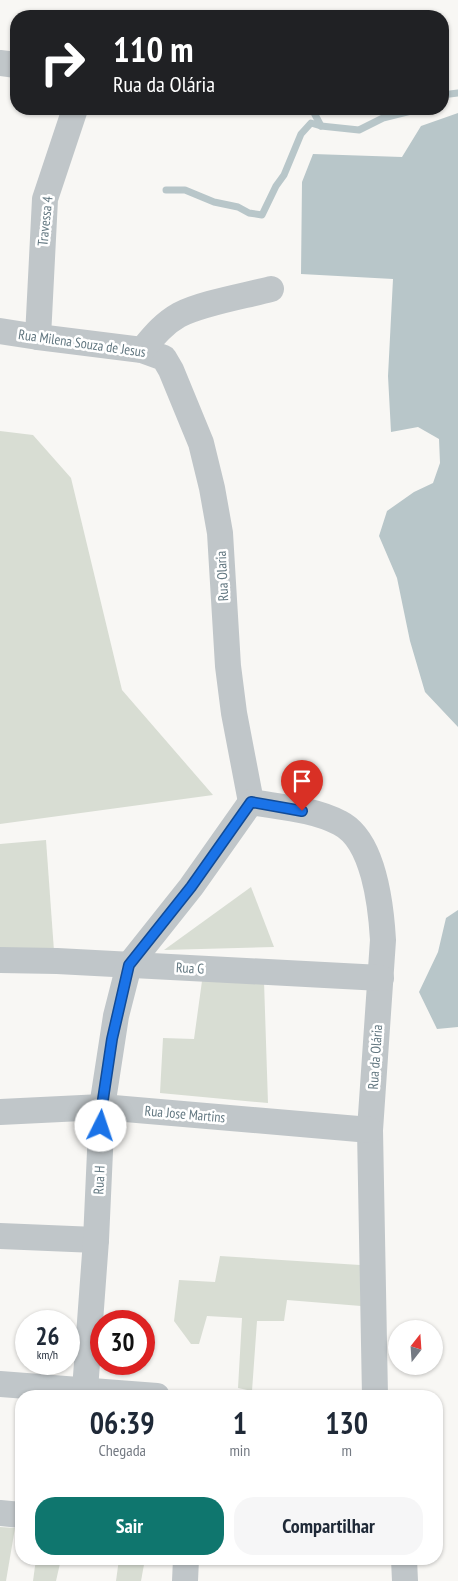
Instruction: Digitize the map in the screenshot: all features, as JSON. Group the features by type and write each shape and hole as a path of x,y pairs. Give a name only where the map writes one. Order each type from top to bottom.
{"street":[{"name":"Travessa 4","path":"38,337 45,199 73,115"},
{"path":"153,354 156,333 180,315 207,305 272,289"},
{"name":"Rua Milena Souza de Jesus","path":"0,331 153,354"},
{"name":"Rua Olaria","path":"153,354 176,380 201,443 212,488 220,533 227,646 234,712 251,802"},
{"name":"Rua H","path":"85,1390 96,1240 102,1106 115,1024 129,965 191,887 251,802"},
{"name":"Rua da Olária","path":"251,802 323,816 339,822 355,834 368,859 382,913 381,978 370,1130 375,1390"},
{"name":"Rua G","path":"0,960 381,978"},
{"name":"Rua Jose Martins","path":"0,1112 102,1106 370,1130"},
{"path":"0,1236 96,1240"},
{"path":"0,1384 85,1390"},
{"path":"0,1513 15,1514"},
{"path":"185,1581 186,1565"},
{"path":"404,1565 405,1581"}],"shaded area":[{"path":"458,113 458,727 425,692 410,641 397,578 379,536 387,511 414,492 433,483 440,463 439,439 418,427 391,432 388,376 393,279 301,274 302,182 313,154 402,157 421,126"},
{"path":"0,431 33,435 71,478 122,690 213,795 0,824"},
{"path":"46,840 54,951 0,948 0,844"},
{"path":"251,887 274,947 164,950"},
{"path":"458,910 458,1027 437,1029 419,992 438,952 446,918"},
{"path":"202,981 264,981 268,1103 160,1093 163,1038 194,1039"},
{"path":"220,1256 360,1265 361,1306 287,1300 284,1321 257,1321 252,1390 247,1390 238,1388 242,1318 207,1316 199,1344 191,1344 174,1321 179,1280 215,1282"},
{"path":"0,1527 15,1528 6,1581 0,1581"},
{"path":"35,1565 60,1565 56,1581 33,1581"},
{"path":"118,1565 144,1565 141,1581 116,1581"}],"waterway":[{"path":"449,94 458,93"},
{"path":"315,115 321,126"},
{"path":"166,190 185,190 214,202 262,215 276,186 284,175 301,134 311,123 321,126 359,130 383,118 395,115"}],"route":[{"path":"101,1126 102,1106 112,1039 129,965 191,887 251,802 302,811"}]}
